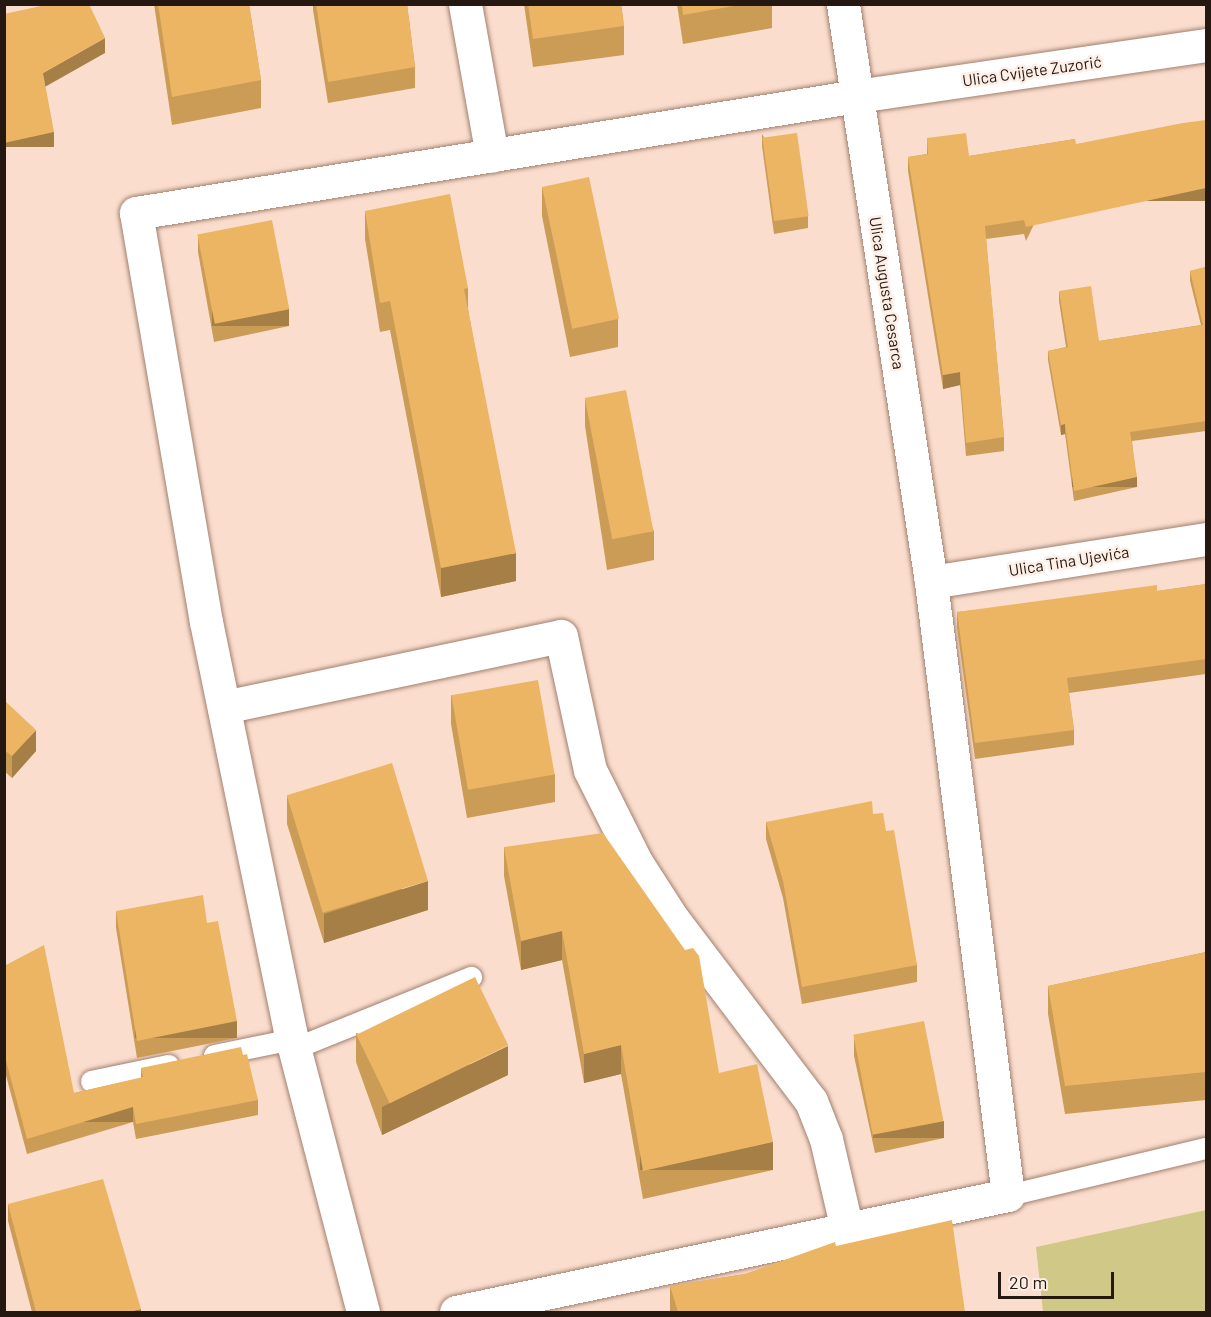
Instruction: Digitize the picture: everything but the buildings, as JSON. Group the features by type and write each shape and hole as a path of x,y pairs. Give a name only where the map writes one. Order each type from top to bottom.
{"street":[{"path":"465,4 492,156"},
{"name":"Ulica Augusta Cesarca","path":"843,4 931,582 1008,1195"},
{"name":"Ulica Cvijete Zuzorić","path":"224,707 136,213 857,96 1206,45"},
{"name":"Ulica Tina Ujevića","path":"931,582 1206,539"},
{"path":"363,1312 294,1043 224,707 561,636 590,770 636,862 672,918 811,1101 825,1139 847,1229"},
{"path":"456,1312 1008,1195"}],"lane":[{"path":"91,1081 294,1043 471,977"},
{"path":"1008,1195 1206,1148"}],"shaded area":[{"path":"1206,1210 1206,1312 1043,1312 1036,1247"}]}
